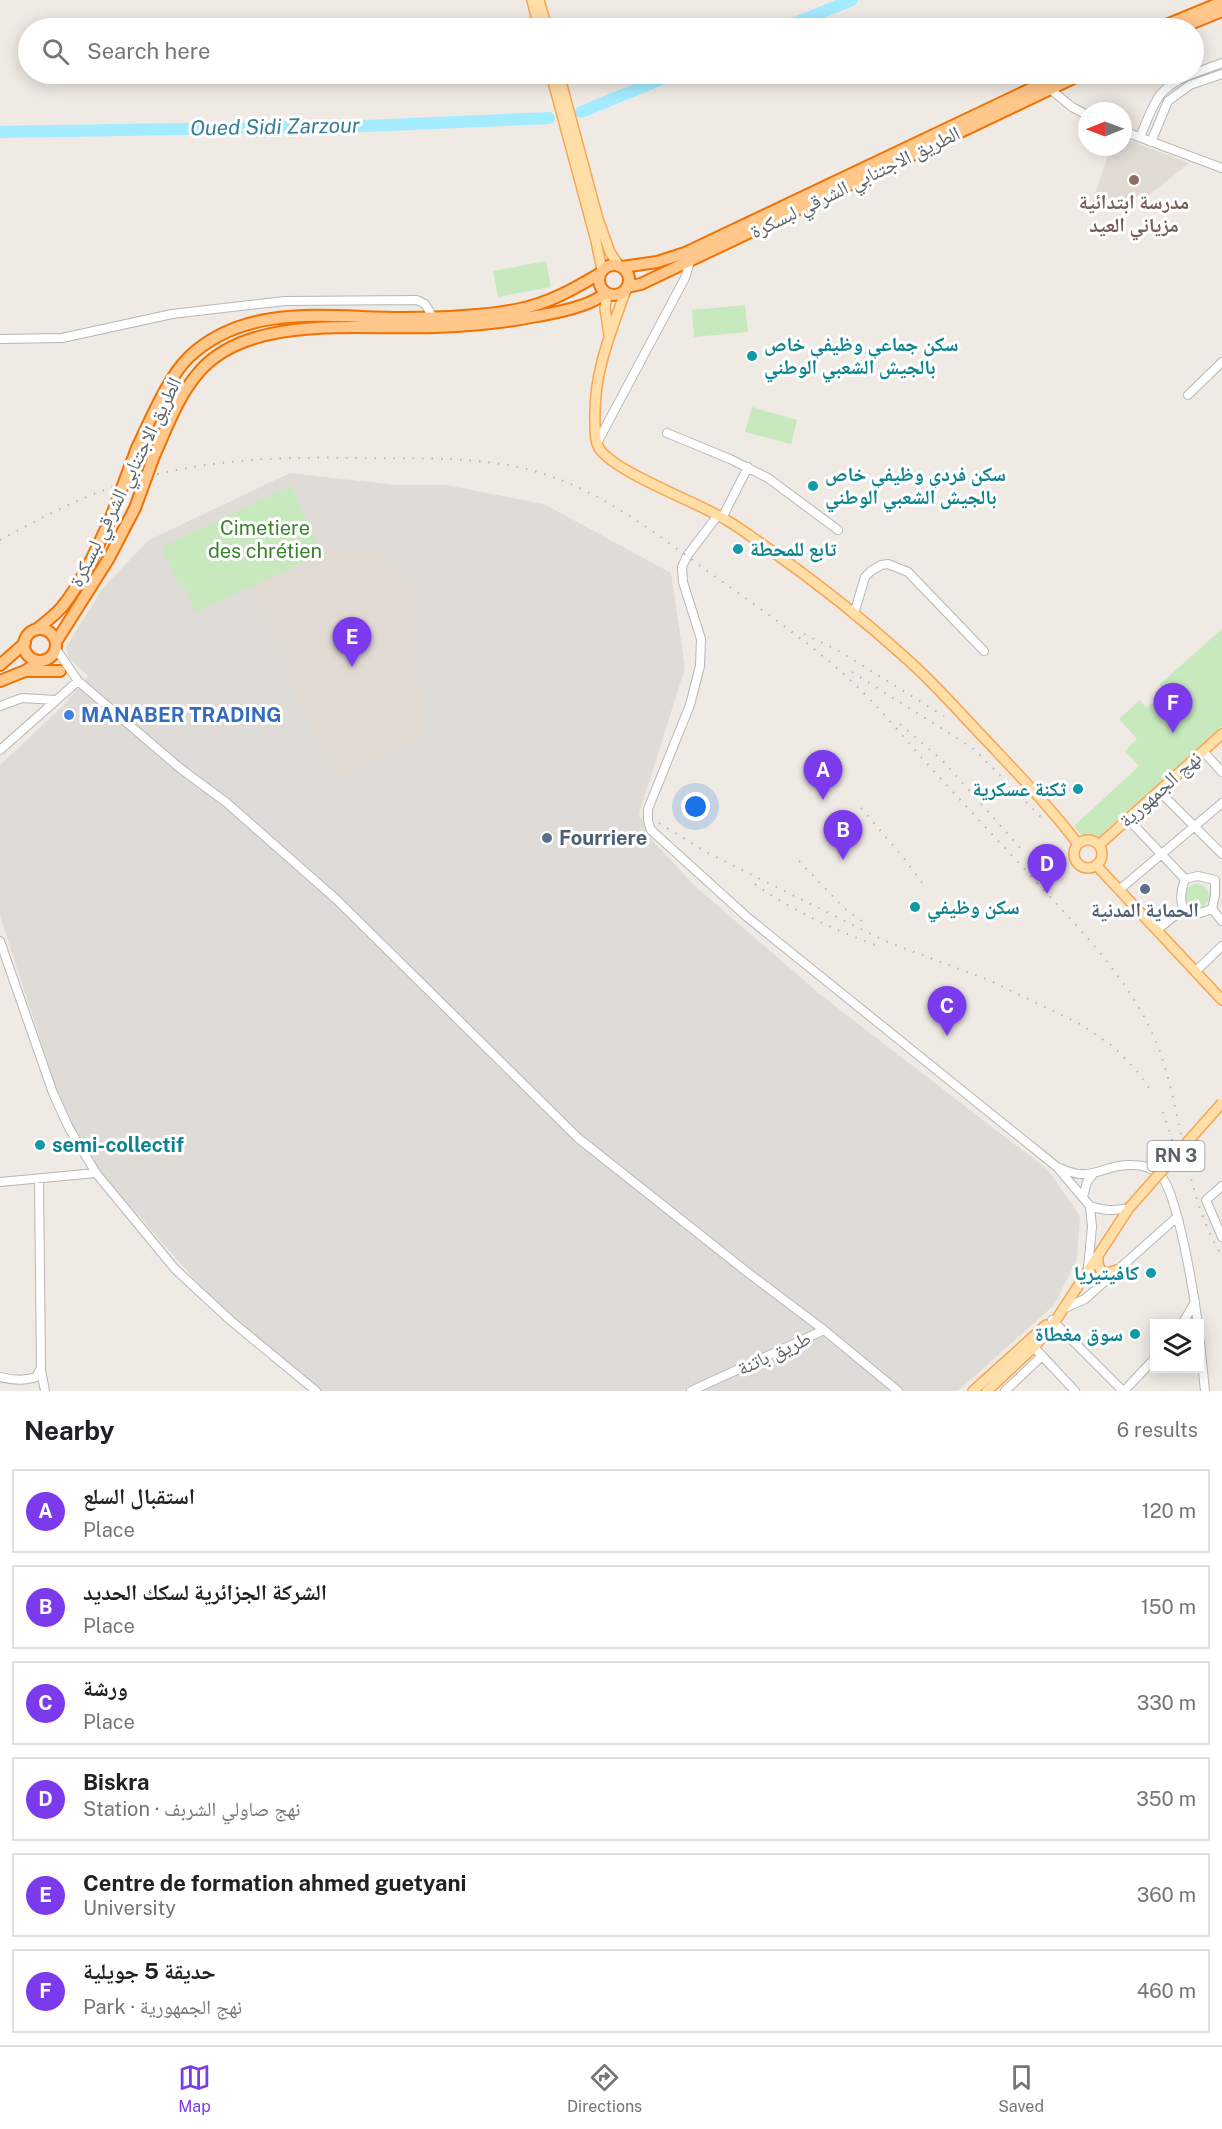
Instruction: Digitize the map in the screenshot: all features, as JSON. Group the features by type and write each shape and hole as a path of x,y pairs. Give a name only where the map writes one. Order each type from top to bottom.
{"highway":[{"path":"1183,18 1222,2"},
{"path":"1204,18 1222,11"},
{"name":"الطريق الاجتنابي الشرقي لبسكرة","path":"620,267 657,262 685,253 1041,84"},
{"name":"الطريق الاجتنابي الشرقي لبسكرة","path":"627,289 1061,84"},
{"path":"610,265 620,267 628,274 627,289 619,295 606,294 598,283 600,272 610,265"},
{"name":"الطريق الاجتنابي الشرقي لبسكرة","path":"38,629 60,609 94,556 137,448 156,409 187,358 205,344 223,333 262,321 309,315 433,317 519,309 563,294 600,272"},
{"name":"الطريق الاجتنابي الشرقي لبسكرة","path":"56,646 109,558 135,508 154,456 188,386 200,370 215,358 246,341 265,334 308,329 432,328 490,324 552,313 596,300 606,294"},
{"path":"0,665 25,643 31,632 38,629 50,632 56,646 49,658 36,660 27,654 25,643"},
{"path":"0,681 25,671 42,660"},
{"path":"25,671 60,671"}],"main road":[{"path":"532,0 536,18"},
{"path":"539,0 544,18"},
{"path":"554,84 596,241 600,272"},
{"path":"562,84 598,219 610,252 620,267"},
{"path":"627,289 600,364 595,406 597,443 607,458 720,516 760,543 854,614 911,662 952,704 1025,781 1078,844"},
{"path":"606,294 609,337"},
{"name":"نهج الجمهورية","path":"1099,845 1222,734"},
{"path":"1086,840 1099,845 1102,854 1096,865 1088,868 1076,861 1074,852 1078,844 1086,840"},
{"path":"1096,865 1222,1000"},
{"name":"RN 3","path":"992,1389 1057,1317 1129,1208 1222,1103"},
{"path":"1099,1252 1098,1264 1101,1271 1107,1273 1117,1270"},
{"name":"RN 3","path":"973,1391 1031,1344"}],"street":[{"path":"1204,70 1222,63"},
{"path":"1204,80 1222,74"},
{"path":"1140,137 1160,95 1174,84"},
{"path":"1150,141 1168,101 1193,84"},
{"path":"1050,89 1078,110"},
{"path":"1132,134 1222,168"},
{"path":"597,443 685,278 690,261"},
{"path":"0,339 62,339 172,314 285,301 417,300 425,304 433,317"},
{"path":"1188,395 1222,362"},
{"path":"595,406 602,414 613,414"},
{"path":"667,434 748,467 785,490 838,530"},
{"path":"748,467 720,516 687,556 682,567 683,582 701,639 700,666 690,705 648,809 651,830 747,916 1057,1167 1090,1206 1092,1227 1089,1268"},
{"path":"854,614 865,577 881,565 888,564 908,572 984,651"},
{"path":"56,646 76,678"},
{"path":"42,660 76,678 159,751 235,810 320,883 578,1138 824,1330 898,1391"},
{"path":"0,750 56,700 76,678"},
{"path":"0,706 22,698 56,700"},
{"path":"1203,751 1222,772"},
{"path":"1159,791 1222,854"},
{"path":"1119,890 1222,803"},
{"path":"1128,819 1185,879"},
{"path":"1212,909 1215,880 1222,873"},
{"path":"1185,879 1198,876 1215,880"},
{"path":"1183,909 1180,891 1185,879"},
{"path":"1183,909 1200,913 1212,909"},
{"path":"1157,930 1183,909"},
{"path":"1212,909 1222,921"},
{"path":"0,941 53,1093 69,1128 96,1173 175,1269 230,1320 316,1391"},
{"path":"1196,971 1222,946"},
{"path":"1057,1167 1076,1175 1093,1174 1116,1166 1131,1165 1154,1170 1163,1178 1177,1217 1197,1319"},
{"path":"0,1182 96,1173"},
{"path":"1083,1197 1087,1182 1093,1174"},
{"path":"39,1179 41,1368 45,1391"},
{"path":"1221,1233 1206,1200 1222,1186"},
{"path":"1090,1206 1112,1211 1129,1208"},
{"path":"1150,1364 1123,1391 1057,1317 1085,1299 1177,1217"},
{"path":"1184,1319 1195,1302"},
{"name":"طريق باتنة","path":"691,1391 824,1330"},
{"path":"1031,1344 1075,1391"},
{"path":"1005,1391 1042,1356"},
{"path":"0,1377 32,1379 36,1377 41,1368"},
{"path":"1203,1373 1205,1391"}],"shaded area":[{"name":"مدرسة ابتدائية مزياني العيد","path":"1132,141 1189,163 1147,197 1093,199 1108,156 1132,156"},
{"path":"290,473 396,485 446,485 544,504 671,573 685,668 639,814 652,840 695,886 822,996 1048,1170 1080,1216 1077,1259 1054,1305 958,1391 319,1391 222,1311 84,1153 62,1106 0,916 0,765 63,706 88,676 69,658 66,647 102,589 149,540"},
{"path":"339,549 378,552 425,596 414,596 425,737 334,779 248,588 322,554"}],"green space":[{"path":"546,261 551,287 498,297 493,271"},
{"path":"745,305 748,332 694,337 692,310"},
{"path":"752,407 797,420 791,444 745,432"},
{"name":"Cimetiere des chrétien","path":"291,486 322,554 196,612 183,584 179,586 162,547"},
{"path":"1222,629 1222,726 1098,837 1091,838 1082,834 1074,826 1139,766 1125,751 1137,739 1119,719 1140,700 1147,708 1165,692 1160,684"},
{"path":"1197,884 1206,887 1209,896 1206,905 1197,908 1188,905 1185,896 1188,887"}],"waterway":[{"name":"Oued Sidi Zarzour","path":"808,18 852,0"},
{"name":"Oued Sidi Zarzour","path":"581,112 650,84"},
{"name":"Oued Sidi Zarzour","path":"0,132 365,126 549,118"}],"railway":[{"path":"0,540 49,514 99,492 130,482 193,467 257,460 425,458 495,463 541,473 585,490 605,501 645,526 776,620 847,677 879,709 1092,943 1125,985 1158,1047 1171,1088 1193,1186 1210,1233 1222,1256"},
{"path":"804,634 837,650 944,716"},
{"path":"852,672 974,749 1043,819"},
{"path":"900,724 943,761 1023,851"},
{"path":"861,808 923,884"},
{"path":"659,823 706,852 885,941 991,981 1080,1024 1114,1047 1137,1071 1149,1088"},
{"path":"799,861 844,908 867,925"},
{"path":"755,884 814,919 878,946"},
{"path":"1163,1112 1177,1154"}],"place":[{"name":"مدرسة ابتدائية مزياني العيد","path":"1134,180"},
{"name":"سكن جماعي وظيفي خاص بالجيش الشعبي الوطني","path":"752,356"},
{"name":"سكن فردي وظيفي خاص بالجيش الشعبي الوطني","path":"813,486"},
{"name":"تابع للمحطة","path":"738,549"},
{"name":"Centre de formation ahmed guetyani","path":"352,667"},
{"name":"MANABER TRADING","path":"69,715"},
{"name":"حديقة 5 جويلية","path":"1173,733"},
{"name":"ثكنة عسكرية","path":"1078,789"},
{"name":"استقبال السلع","path":"823,800"},
{"name":"Fourriere","path":"547,838"},
{"name":"الشركة الجزائرية لسكك الحديد","path":"843,860"},
{"name":"الحماية المدنية","path":"1145,889"},
{"name":"Biskra","path":"1047,894"},
{"name":"سكن وظيفي","path":"915,907"},
{"name":"ورشة","path":"947,1036"},
{"name":"semi-collectif","path":"40,1145"},
{"name":"كافيتيريا","path":"1151,1273"},
{"name":"سوق مغطاة","path":"1135,1334"}]}
